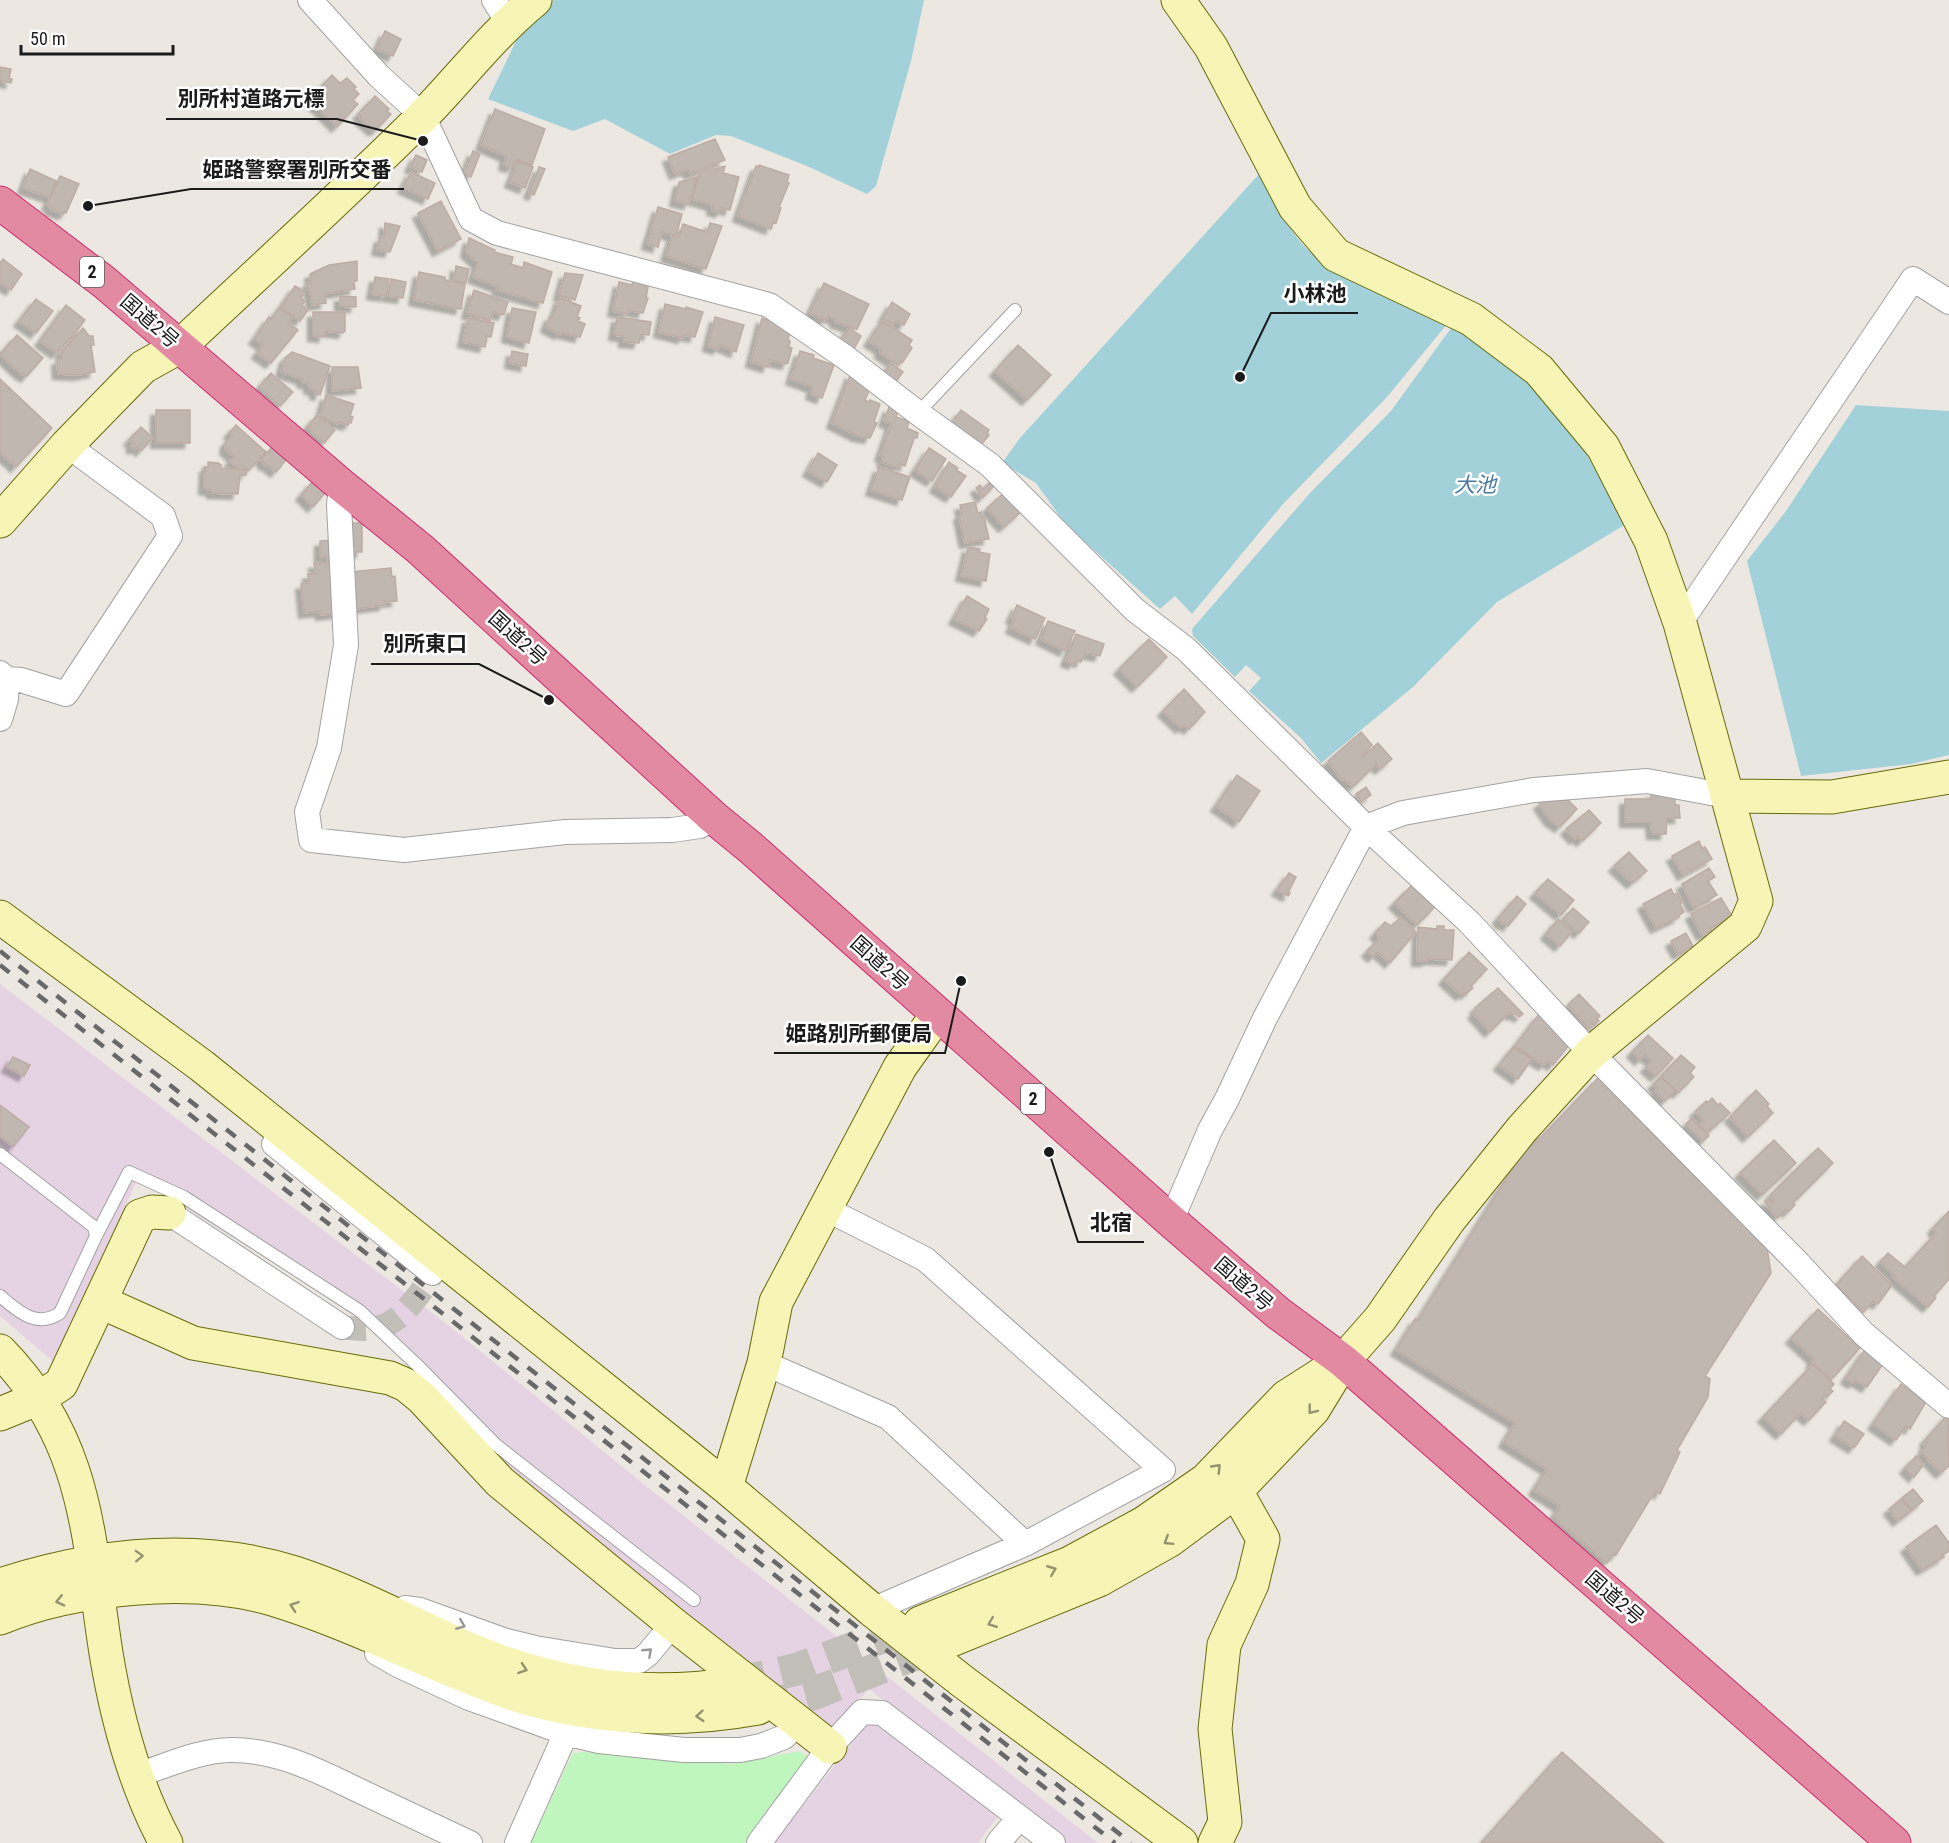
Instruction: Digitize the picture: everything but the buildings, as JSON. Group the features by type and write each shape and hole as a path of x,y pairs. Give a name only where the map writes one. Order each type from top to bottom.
{"highway":[{"name":"国道2号","path":"0,203 104,282 341,485 420,549 713,817 751,848 1171,1221 1278,1313 1343,1360 1894,1843"}],"street":[{"path":"310,0 379,76 423,116 471,219 497,232 769,306 845,357 990,465 1135,610 1186,650 1366,827 1469,922 1591,1053 1799,1264 1864,1334 1949,1406"},
{"path":"0,521 67,445 143,367 179,347 423,116 501,11 535,0"},
{"path":"1178,0 1211,47 1295,207 1336,255 1471,319 1539,370 1603,447 1651,541 1680,623 1756,901 1744,926 1591,1053 1508,1147 1449,1220 1380,1319 1343,1360 1313,1410 1236,1491 1170,1540 1099,1580 929,1634 1144,1523 1206,1480 1286,1396 1343,1360"},
{"path":"1680,623 1913,279 1949,302"},
{"path":"0,719 6,699 4,676 66,694 170,536 163,516 67,445"},
{"path":"341,485 339,505 346,645 329,748 307,812 310,840 404,850 565,832 672,830 700,826 713,817"},
{"path":"1171,1221 1210,1130 1265,1018 1366,827 1403,813 1534,790 1647,781 1727,796 1832,797 1949,777"},
{"path":"0,917 202,1066 726,1487 872,1610 1180,1843"},
{"path":"726,1487 765,1363 776,1302 900,1067 937,1015"},
{"path":"202,1066 207,1089 432,1274"},
{"path":"826,1209 924,1259 1163,1470 1025,1544 872,1610"},
{"path":"0,1414 39,1398 61,1384 140,1216 152,1212 169,1213 342,1327"},
{"path":"101,1302 193,1343 390,1378 406,1385 422,1398 500,1482 683,1612 798,1723 830,1747"},
{"path":"0,1351 22,1373 39,1398 56,1426 67,1452 85,1512 114,1698 135,1776 150,1814 166,1843"},
{"path":"765,1363 888,1417 1025,1544"},
{"path":"1215,1843 1225,1822 1215,1729 1224,1645 1252,1584 1263,1539 1236,1491"},
{"path":"0,1585 94,1560 192,1555 227,1559 261,1564 294,1573 364,1600 491,1658 567,1681 607,1688 658,1691 733,1684"},
{"path":"0,1618 34,1607 98,1593 155,1588 213,1588 271,1599 325,1618 526,1699 558,1707 596,1714 661,1718 724,1714 758,1708"},
{"path":"364,1600 420,1610 496,1638 535,1648 615,1661 639,1661 648,1654 683,1612"},
{"path":"325,1618 362,1644 398,1665 469,1698 566,1733 599,1741 715,1751 761,1746 784,1737 798,1723"},
{"path":"759,1843 830,1747 862,1712 882,1713 1053,1843"},
{"path":"518,1843 566,1733"},
{"path":"135,1776 202,1753 231,1750 284,1757 470,1843"},
{"path":"998,1843 1018,1818"}],"lane":[{"path":"918,413 1015,310"},
{"path":"0,1154 94,1227 96,1236"},
{"path":"0,1296 25,1316 38,1320 51,1318 60,1313 129,1172 184,1197 360,1311 496,1445 683,1612"}],"shaded area":[{"path":"0,984 453,1329 646,1486 1098,1843 1066,1843 869,1689 830,1733 476,1441 409,1366 352,1312 172,1199 136,1182 55,1363 0,1316"},
{"path":"873,1716 999,1815 978,1843 774,1843"}],"green space":[{"path":"800,1751 810,1759 744,1843 531,1843 573,1753 585,1752 731,1764"}],"water":[{"path":"554,0 924,0 911,61 876,186 867,194 807,166 731,136 716,135 670,154 605,119 573,131 488,99 521,31"},
{"path":"1260,173 1293,232 1320,260 1354,281 1448,323 1387,397 1283,504 1192,614 1175,596 1160,609 1066,525 1036,483 1002,463 1020,438"},
{"name":"大池","path":"1454,324 1523,374 1567,420 1626,524 1497,602 1413,687 1321,763 1301,738 1249,691 1261,678 1246,665 1235,677 1193,636 1192,629 1310,493 1391,411"},
{"path":"1856,405 1949,411 1949,755 1911,764 1801,776 1747,561 1786,511"}],"tunnel":[{"path":"342,1327 376,1328 393,1321 408,1308 432,1273"},
{"path":"733,1684 798,1669 920,1623"},
{"path":"758,1708 812,1694 939,1645"}],"railway":[{"path":"0,951 1131,1843"},
{"path":"0,965 1115,1843"}],"place":[{"name":"別所村道路元標","path":"423,141"},
{"name":"姫路警察署別所交番","path":"88,206"},
{"name":"小林池","path":"1240,377"},
{"name":"別所東口","path":"549,700"},
{"name":"姫路別所郵便局","path":"961,981"},
{"name":"北宿","path":"1049,1152"}]}
